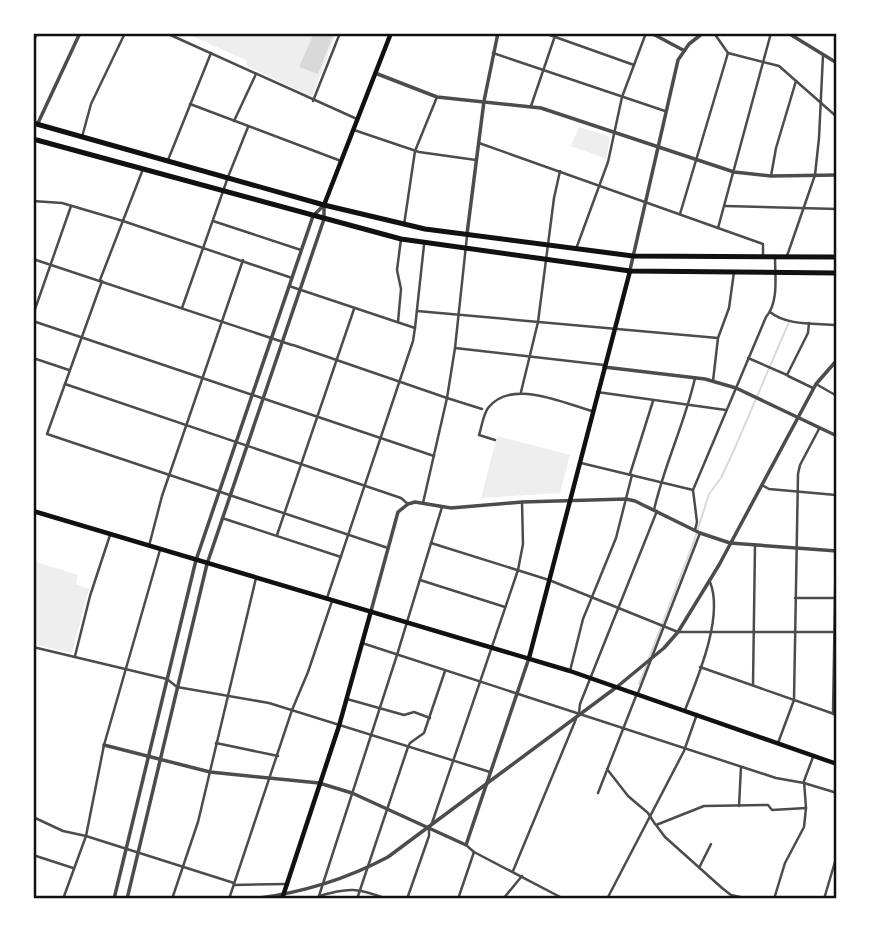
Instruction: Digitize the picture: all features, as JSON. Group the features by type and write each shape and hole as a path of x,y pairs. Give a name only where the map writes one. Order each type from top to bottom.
{"highway":[{"path":"35,124 404,225 633,256 837,257"},
{"path":"33,139 324,219 424,243 630,271 837,272"}],"main road":[{"path":"324,205 391,33"},
{"path":"529,658 630,271"},
{"path":"33,511 618,686 837,764"},
{"path":"283,897 339,726 371,611"}],"street":[{"path":"33,43 37,33"},
{"path":"35,124 80,33"},
{"path":"82,137 91,104 125,33"},
{"path":"166,33 357,119"},
{"path":"313,101 340,33"},
{"path":"423,503 447,398 455,348 484,101 498,33"},
{"path":"544,33 634,65"},
{"path":"576,249 608,162 622,97 650,33 683,50"},
{"path":"630,271 678,61 683,50 703,33"},
{"path":"714,33 728,53 779,66 837,117"},
{"path":"718,228 771,33"},
{"path":"788,33 837,63"},
{"path":"531,106 555,35"},
{"path":"167,161 211,53"},
{"path":"493,53 666,111"},
{"path":"680,215 728,53"},
{"path":"787,256 815,175 823,55"},
{"path":"375,72 437,97 531,106 734,172 771,176 837,175"},
{"path":"234,121 256,74"},
{"path":"771,176 776,148 796,80"},
{"path":"404,225 415,151 437,97"},
{"path":"190,104 341,161"},
{"path":"182,308 248,127"},
{"path":"353,129 415,151 476,160"},
{"path":"479,143 762,244 763,256"},
{"path":"143,169 47,434 388,548"},
{"path":"521,392 538,322 560,172"},
{"path":"33,201 71,206 123,221 292,278"},
{"path":"114,899 196,560 313,216 324,205"},
{"path":"127,899 207,564 324,219 324,205"},
{"path":"33,314 71,206"},
{"path":"724,206 837,209"},
{"path":"212,221 301,250"},
{"path":"398,323 401,289 397,270 401,239"},
{"path":"229,899 330,600 341,557 413,341 424,243"},
{"path":"598,793 697,532 693,490 774,300 775,256"},
{"path":"33,258 484,410"},
{"path":"149,547 186,425 243,260"},
{"path":"713,382 718,338 729,308 734,272"},
{"path":"289,286 415,328"},
{"path":"276,535 354,309"},
{"path":"417,311 718,338"},
{"path":"770,312 777,318 837,325"},
{"path":"33,321 434,456"},
{"path":"787,375 808,333 809,323"},
{"path":"455,348 713,382 736,388 837,436"},
{"path":"33,358 69,370"},
{"path":"748,358 837,396"},
{"path":"253,899 283,897 367,869 429,828 651,659 678,632 730,544 814,386 837,359"},
{"path":"513,871 578,715 655,511 660,482 689,405 695,378"},
{"path":"64,384 401,498 408,504"},
{"path":"495,440 480,435 484,410 503,396 521,392 592,411"},
{"path":"597,392 727,410"},
{"path":"570,671 583,619 616,538 653,400"},
{"path":"778,743 794,700 797,491 800,465 819,429"},
{"path":"580,463 693,490"},
{"path":"701,667 835,715 837,479"},
{"path":"762,485 769,489 836,495"},
{"path":"371,611 398,512 408,504 423,503 442,507 626,499 730,544 836,551"},
{"path":"407,899 518,570 523,544 522,502"},
{"path":"318,897 442,507"},
{"path":"222,518 341,557"},
{"path":"75,656 90,596 110,535"},
{"path":"431,543 549,580 678,632 836,632"},
{"path":"753,685 755,545"},
{"path":"63,899 86,836 104,744 160,550"},
{"path":"172,899 198,822 256,578"},
{"path":"420,580 505,607"},
{"path":"685,710 712,632 713,589 709,581"},
{"path":"795,598 836,595"},
{"path":"362,643 684,749 776,778 837,793"},
{"path":"33,647 167,679 177,687 292,710 490,772"},
{"path":"466,845 529,658"},
{"path":"357,899 408,747 424,733 445,671"},
{"path":"346,699 404,715 414,712 429,718"},
{"path":"607,899 650,820 684,749 697,714"},
{"path":"216,743 278,756"},
{"path":"104,744 210,772 319,783 352,793 466,845 474,852 564,899"},
{"path":"774,899 785,863 804,827 804,783 814,756"},
{"path":"739,806 741,767"},
{"path":"607,769 628,796 650,816 665,837 731,894 749,899"},
{"path":"656,825 705,806 768,805 772,810 806,808"},
{"path":"33,817 64,831 126,848 234,884 286,884"},
{"path":"699,867 711,844"},
{"path":"458,899 474,852"},
{"path":"33,855 74,868"},
{"path":"824,899 837,855"},
{"path":"503,899 522,876"},
{"path":"318,897 342,889 360,889 387,899"}],"shaded area":[{"path":"185,33 336,33 313,95 310,96 247,66 246,60"},
{"path":"314,33 334,33 318,74 299,67"},
{"path":"579,127 608,136 610,139 606,159 571,146"},
{"path":"497,436 570,455 560,493 481,498"},
{"path":"33,561 78,575 76,584 89,589 72,653 33,644"}],"waterway":[{"path":"649,658 709,494 721,478 789,322"},
{"path":"639,684 647,664"}]}
